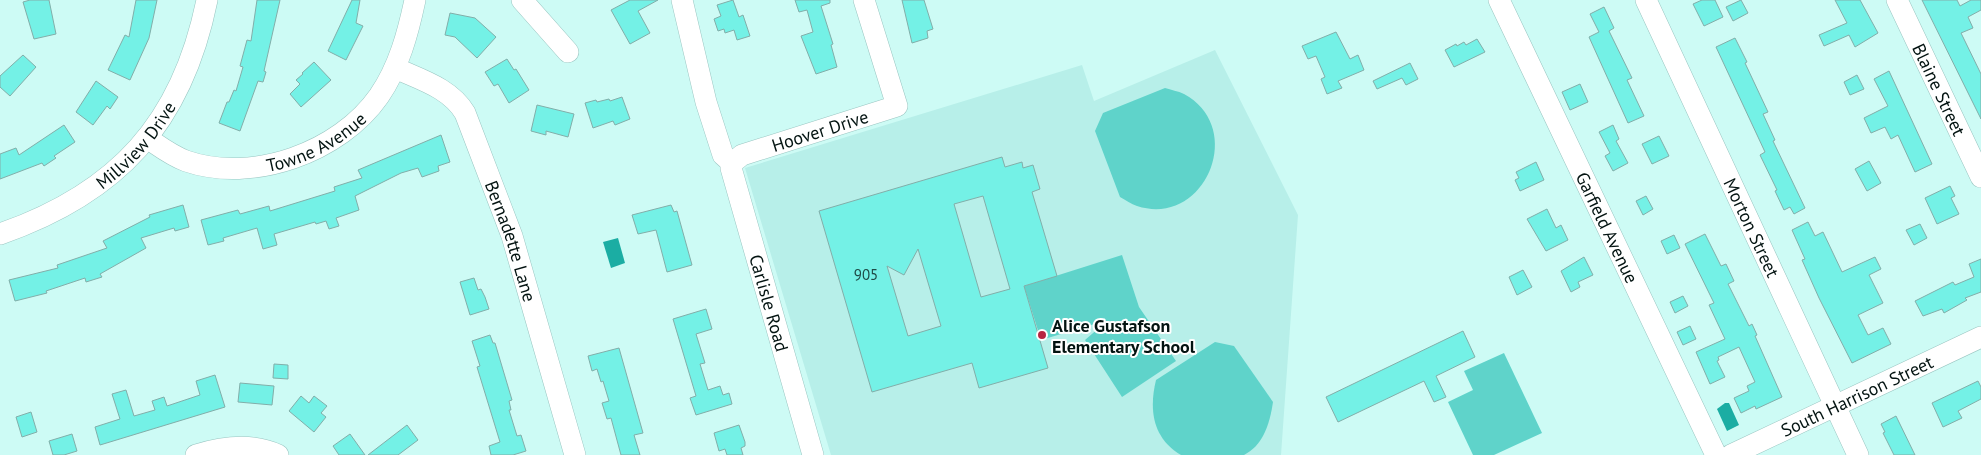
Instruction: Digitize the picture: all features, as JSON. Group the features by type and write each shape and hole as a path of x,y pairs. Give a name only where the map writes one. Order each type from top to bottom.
{"street":[{"name":"Millview Drive","path":"0,234 36,222 76,201 114,172 147,138 172,101 194,55 207,0"},
{"name":"Towne Avenue","path":"147,138 186,160 208,166 233,169 280,163 306,153 351,127 379,96 395,68 403,48 415,0"},
{"path":"522,0 568,52"},
{"name":"Hoover Drive","path":"737,159 896,106 864,0"},
{"name":"Garfield Avenue","path":"1499,0 1716,455"},
{"name":"Morton Street","path":"1646,0 1858,455"},
{"name":"Blaine Street","path":"1897,0 1981,177"},
{"path":"687,5 706,102 720,147 723,155 737,159"},
{"name":"Bernadette Lane","path":"395,68 445,90 460,104 465,113 510,229 575,455"},
{"name":"Carlisle Road","path":"737,159 731,174 813,455"},
{"name":"South Harrison Street","path":"1731,455 1981,337"},
{"path":"196,455 238,447 258,448 278,455"}],"shaded area":[{"name":"Alice Gustafson Elementary School","path":"1215,50 1298,215 1281,455 831,455 745,168 1082,65 1094,101"},
{"path":"1165,88 1184,94 1203,109 1213,129 1215,150 1210,171 1198,189 1182,203 1161,209 1137,206 1120,197 1095,131 1103,113"},
{"path":"618,238 625,263 611,268 603,242"},
{"path":"1122,255 1139,307 1176,361 1122,397 1085,340 1100,327 1098,323 1041,340 1024,286"},
{"path":"1215,342 1234,346 1273,402 1268,425 1257,445 1244,455 1181,455 1164,440 1155,422 1153,402 1156,380"},
{"path":"1504,353 1542,433 1494,455 1473,455 1448,402 1473,390 1464,371"},
{"path":"1725,403 1729,403 1739,425 1727,431 1717,409"}],"building":[{"path":"49,0 56,34 34,39 23,2"},
{"path":"136,0 157,0 149,38 130,80 108,70 125,35 129,37"},
{"path":"257,0 280,0 263,82 258,81 240,131 219,123 227,102 229,102 234,90 236,91 243,67 240,66 247,40 251,41"},
{"path":"352,0 360,0 356,23 363,26 346,60 328,51"},
{"path":"630,0 658,0 638,11 650,33 630,44 611,10"},
{"path":"733,0 739,17 743,15 750,36 737,40 734,30 725,33 724,29 718,31 714,19 721,16 717,5"},
{"path":"795,0 830,0 830,3 821,6 833,44 831,45 837,67 816,74 801,36 813,32 807,10 799,12"},
{"path":"902,0 924,0 933,29 927,31 928,38 912,43"},
{"path":"1702,0 1715,0 1723,17 1704,26 1693,4"},
{"path":"1741,0 1748,13 1733,21 1726,7"},
{"path":"1835,0 1860,0 1878,33 1855,47 1849,35 1824,46 1819,35 1847,23"},
{"path":"1922,0 1957,0 1960,6 1971,0 1981,0 1981,10 1968,17 1973,28 1961,33 1981,74 1981,119"},
{"path":"1604,7 1614,28 1609,31 1632,78 1627,80 1644,116 1628,123 1589,37 1599,32 1590,14"},
{"path":"450,13 475,18 496,37 477,58 455,37 445,35"},
{"path":"1336,32 1350,59 1358,55 1364,70 1338,81 1342,88 1327,94 1321,79 1325,77 1316,56 1308,59 1302,46"},
{"path":"1735,38 1768,112 1763,114 1775,140 1773,141 1805,208 1794,214 1790,207 1784,210 1775,191 1777,190 1760,155 1765,152 1716,47"},
{"path":"1477,39 1485,52 1454,67 1445,50 1464,42 1466,45"},
{"path":"23,55 36,67 10,96 0,87 0,76"},
{"path":"507,59 514,70 516,69 529,90 509,103 498,84 494,86 485,72"},
{"path":"314,62 331,80 301,107 290,94 300,84 296,80"},
{"path":"1410,63 1418,79 1406,85 1402,78 1377,89 1373,81"},
{"path":"1889,71 1932,164 1915,172 1898,135 1891,139 1885,127 1871,133 1864,118 1888,106 1874,79"},
{"path":"1857,75 1864,89 1850,95 1844,82"},
{"path":"96,81 118,97 110,109 107,106 93,125 76,112"},
{"path":"1580,84 1588,102 1570,110 1562,92"},
{"path":"622,97 630,119 615,125 613,121 593,128 585,103 596,100 597,102 609,99 610,101"},
{"path":"537,105 574,114 568,137 546,131 546,135 531,131"},
{"path":"64,125 75,142 54,156 56,158 44,166 42,163 0,179 0,154 16,148 19,155"},
{"path":"1613,125 1619,139 1616,141 1628,163 1613,171 1605,156 1610,153 1599,132"},
{"path":"441,135 450,162 438,166 439,171 422,177 418,168 401,173 355,196 359,210 336,218 339,226 329,229 326,221 316,224 315,222 274,234 277,245 263,249 257,228 223,238 224,241 208,245 201,220 238,210 240,214 269,206 270,211 335,191 334,187 362,178 358,170"},
{"path":"1659,136 1669,156 1652,164 1642,144"},
{"path":"1002,157 1005,167 1022,162 1023,168 1033,165 1040,189 1032,192 1057,276 1024,286 1048,368 979,388 972,363 872,392 819,211","holes":["983,196 1010,289 981,297 954,204","918,249 941,326 908,336 887,266 904,275"]},
{"path":"1869,161 1881,183 1867,191 1855,169"},
{"path":"1536,162 1544,180 1520,191 1515,180 1519,178 1516,172"},
{"path":"1950,186 1955,196 1951,198 1959,214 1937,224 1925,198"},
{"path":"1646,196 1653,209 1643,215 1636,201"},
{"path":"183,205 189,227 175,231 174,228 141,238 146,248 100,274 102,277 86,282 85,278 46,291 47,293 15,301 9,280 58,268 57,265 107,248 103,241 150,217 149,215"},
{"path":"671,205 674,212 677,211 692,265 667,272 656,230 638,234 632,215"},
{"path":"1547,209 1556,228 1561,225 1568,240 1546,251 1527,219"},
{"path":"1808,222 1815,236 1823,232 1842,272 1875,257 1881,269 1869,275 1883,303 1858,315 1868,335 1883,328 1891,344 1852,363 1819,298 1802,260 1805,259 1792,230"},
{"path":"1920,224 1927,238 1914,245 1906,230"},
{"path":"1705,234 1721,266 1726,264 1734,281 1728,284 1749,326 1752,324 1757,335 1755,336 1782,397 1756,409 1755,406 1741,413 1734,398 1749,391 1747,386 1755,382 1739,347 1718,357 1719,360 1717,361 1725,377 1710,384 1696,352 1725,339 1709,305 1714,303 1685,244"},
{"path":"1674,235 1680,248 1667,254 1661,241"},
{"path":"1584,257 1593,275 1578,282 1580,287 1571,292 1561,271"},
{"path":"1981,259 1981,292 1965,298 1967,300 1944,313 1942,309 1923,316 1915,301 1953,282 1955,285 1974,277 1969,264"},
{"path":"1523,270 1532,287 1517,295 1509,277"},
{"path":"474,278 478,290 481,289 485,297 489,309 470,315 460,282"},
{"path":"1683,296 1688,306 1675,313 1670,302"},
{"path":"706,309 712,329 696,334 705,363 700,364 708,390 720,386 723,395 729,393 732,404 696,415 690,398 696,396 673,319"},
{"path":"1690,326 1696,339 1683,345 1677,332"},
{"path":"1463,331 1475,357 1436,376 1446,397 1434,402 1424,381 1338,422 1326,397"},
{"path":"490,335 493,343 495,343 512,400 509,401 511,410 509,410 517,436 521,435 526,451 513,455 491,455 489,446 500,442 477,367 480,366 472,341"},
{"path":"619,348 643,433 634,435 640,455 621,455 611,418 607,419 602,403 609,401 603,381 601,382 597,369 592,371 588,356"},
{"path":"274,364 288,365 288,379 273,378"},
{"path":"215,375 225,407 100,445 95,427 120,419 112,394 126,390 134,416 155,410 152,401 164,397 167,406 200,395 196,381"},
{"path":"1978,381 1981,387 1981,399 1958,411 1962,418 1943,427 1932,403"},
{"path":"240,383 274,386 272,405 238,402"},
{"path":"301,396 309,403 314,396 327,406 321,413 326,417 314,432 289,411"},
{"path":"31,412 37,432 22,437 16,417"},
{"path":"1896,416 1915,455 1894,455 1883,433 1885,432 1881,424"},
{"path":"407,425 418,440 398,455 368,455"},
{"path":"739,425 745,442 745,446 741,448 743,455 727,455 725,449 719,451 714,433"},
{"path":"72,434 77,451 64,455 53,455 49,441"},
{"path":"350,434 365,455 339,455 333,446"}],"place":[{"name":"Alice Gustafson Elementary School","path":"1042,335"}]}
